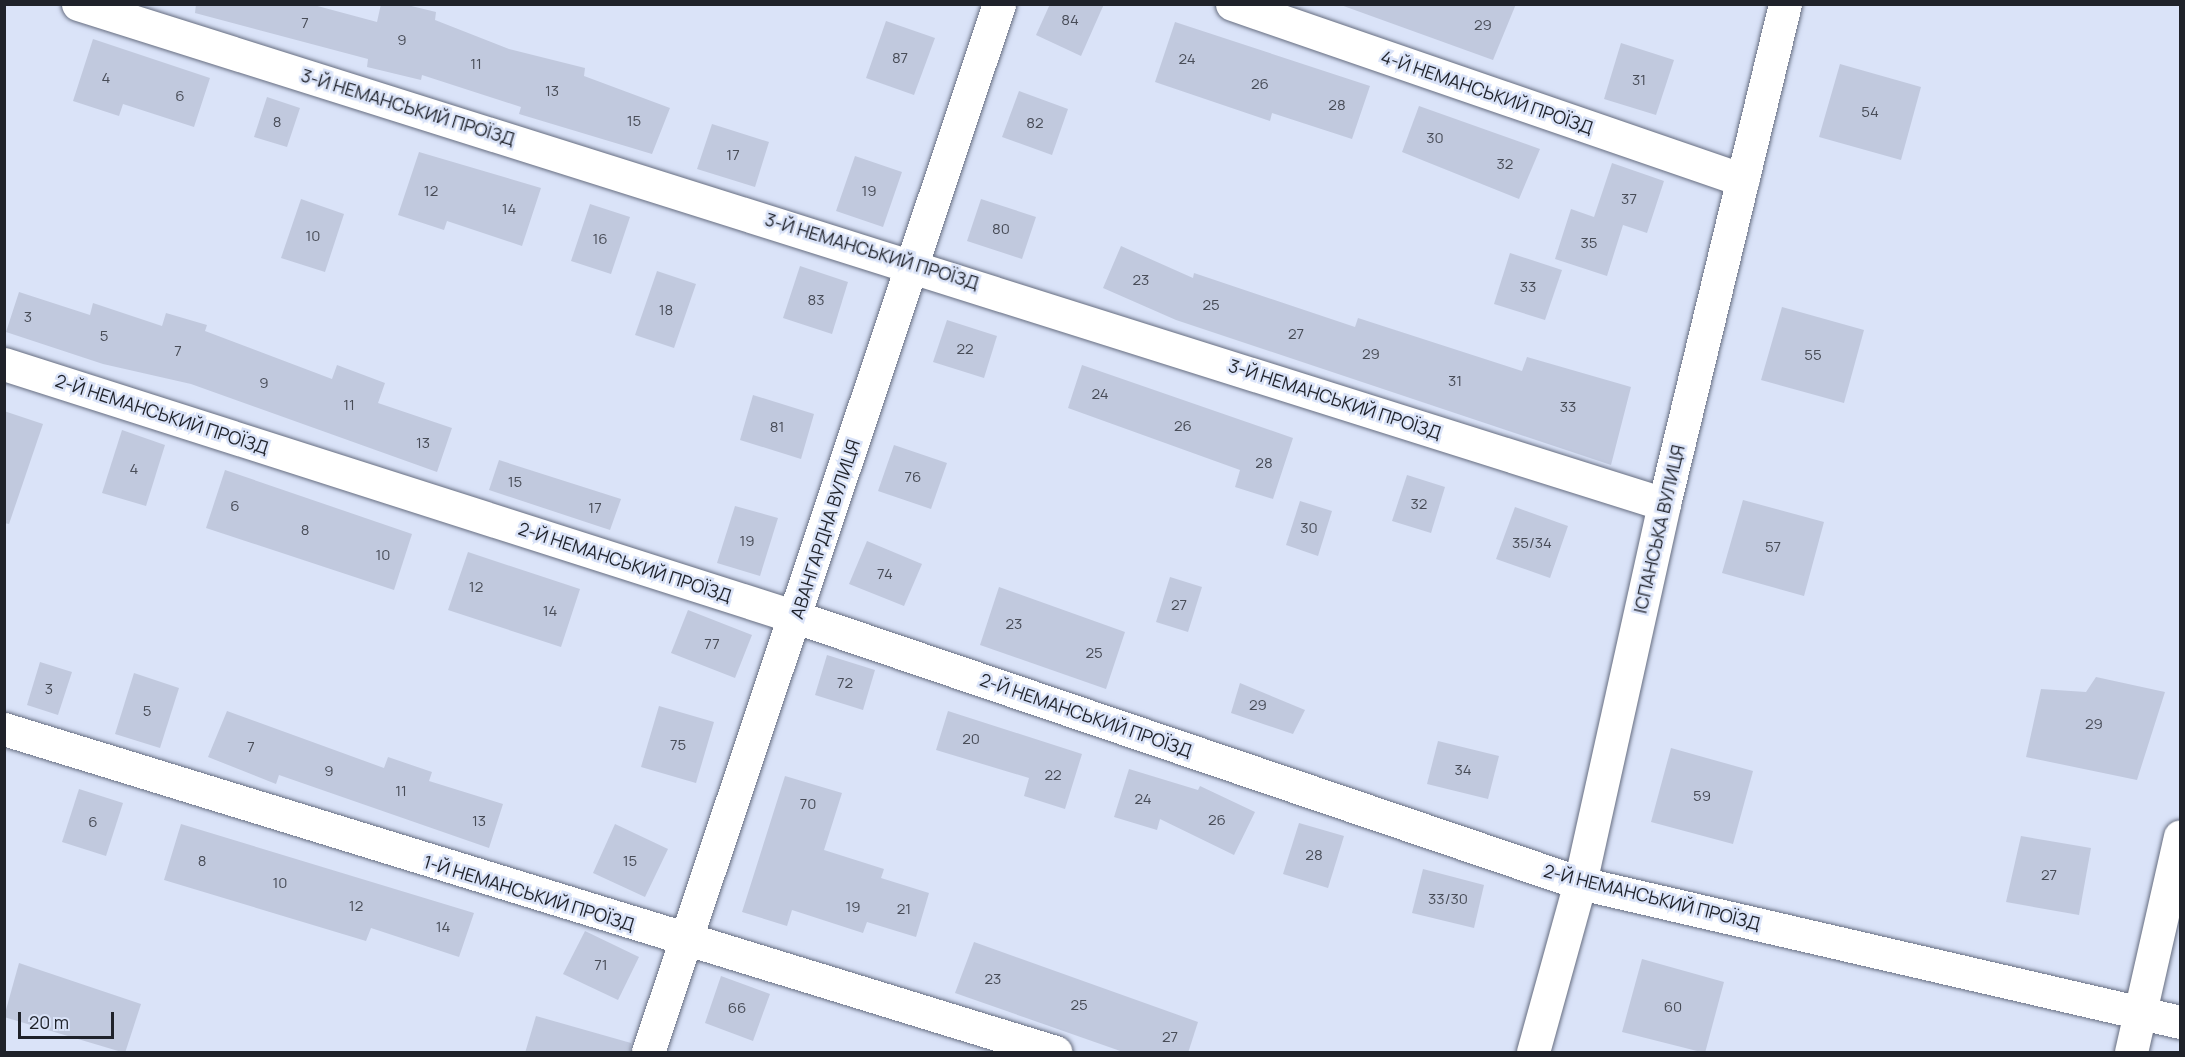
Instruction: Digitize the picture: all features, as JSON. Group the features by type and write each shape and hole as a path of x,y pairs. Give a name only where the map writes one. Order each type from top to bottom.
{"street":[{"name":"3-Й НЕМАНСЬКИЙ ПРОЇЗД","path":"78,4 912,263 1664,504"},
{"name":"АВАНГАРДНА ВУЛИЦЯ","path":"648,1053 796,617 999,4"},
{"name":"4-Й НЕМАНСЬКИЙ ПРОЇЗД","path":"1232,4 1743,180"},
{"name":"ІСПАНСЬКА ВУЛИЦЯ","path":"1533,1053 1580,883 1664,504 1785,4"},
{"name":"2-Й НЕМАНСЬКИЙ ПРОЇЗД","path":"4,364 796,617 1580,883 2181,1022"},
{"name":"1-Й НЕМАНСЬКИЙ ПРОЇЗД","path":"4,729 686,942 1055,1053"},
{"path":"2130,1053 2181,836"}],"building":[{"path":"196,4 310,4 377,22 381,4 403,4 436,12 435,20 509,49 585,68 584,76 670,108 652,154 519,114 521,107 422,75 421,80 367,67 368,59 195,13"},
{"path":"1050,4 1104,4 1081,56 1036,35"},
{"path":"1338,4 1516,4 1493,60"},
{"path":"886,21 935,38 914,95 866,78"},
{"path":"1175,22 1370,86 1352,139 1272,113 1270,121 1155,82"},
{"path":"93,39 210,78 194,127 123,104 119,116 73,101"},
{"path":"1621,43 1674,60 1656,115 1604,99"},
{"path":"1840,64 1921,87 1901,160 1819,137"},
{"path":"1019,91 1068,109 1052,155 1002,137"},
{"path":"267,97 300,108 287,147 254,137"},
{"path":"1419,106 1540,149 1519,199 1402,152"},
{"path":"712,124 769,142 755,187 697,169"},
{"path":"419,152 541,188 522,246 447,221 444,230 398,215"},
{"path":"855,156 902,172 883,227 836,211"},
{"path":"1612,163 1664,181 1647,233 1623,225 1607,276 1555,259 1571,209 1594,217"},
{"path":"301,199 344,214 325,272 281,258"},
{"path":"981,199 1036,217 1022,259 967,241"},
{"path":"590,204 630,217 611,274 571,261"},
{"path":"1121,246 1193,278 1194,273 1355,327 1358,318 1522,371 1527,357 1631,387 1611,465 1176,320 1103,288"},
{"path":"1510,253 1562,270 1545,320 1494,304"},
{"path":"800,266 848,282 832,334 783,318"},
{"path":"657,271 696,284 674,348 635,335"},
{"path":"19,292 90,315 93,303 162,326 166,313 207,325 205,331 332,379 337,365 385,383 378,403 452,428 437,472 191,384 103,364 6,332"},
{"path":"1782,307 1864,330 1844,403 1761,380"},
{"path":"947,320 997,336 984,378 933,362"},
{"path":"1082,365 1293,438 1273,499 1235,487 1240,470 1068,408"},
{"path":"753,395 814,414 801,459 740,440"},
{"path":"4,411 43,424 9,524 4,523"},
{"path":"122,430 165,445 146,506 102,493"},
{"path":"894,445 947,463 931,509 878,491"},
{"path":"499,460 621,499 610,530 489,490"},
{"path":"225,470 412,534 394,590 206,528"},
{"path":"1407,475 1445,487 1431,533 1392,521"},
{"path":"1743,500 1824,522 1804,596 1722,573"},
{"path":"1300,501 1332,511 1318,556 1286,545"},
{"path":"735,506 778,518 760,576 717,563"},
{"path":"1515,507 1568,526 1550,578 1496,559"},
{"path":"867,541 922,564 904,606 849,584"},
{"path":"468,552 580,589 561,647 448,610"},
{"path":"1170,577 1202,587 1188,632 1156,622"},
{"path":"999,587 1125,632 1106,689 980,645"},
{"path":"688,610 752,635 735,678 671,653"},
{"path":"827,655 875,670 863,710 815,695"},
{"path":"40,662 72,672 58,715 27,705"},
{"path":"134,673 179,688 160,748 115,734"},
{"path":"2096,677 2165,692 2137,780 2026,757 2041,689 2086,692"},
{"path":"1240,683 1305,710 1293,734 1231,713"},
{"path":"659,706 714,722 696,783 641,767"},
{"path":"227,711 384,768 388,757 432,772 429,781 503,804 489,848 279,775 276,784 208,757"},
{"path":"948,711 1082,754 1065,809 1024,796 1029,778 936,750"},
{"path":"1438,741 1499,756 1488,799 1427,784"},
{"path":"1671,748 1753,771 1733,844 1651,822"},
{"path":"1129,769 1198,790 1200,786 1255,812 1234,855 1160,819 1157,830 1114,817"},
{"path":"785,776 842,793 824,850 884,869 881,878 929,893 916,937 867,922 863,933 792,910 787,926 742,912"},
{"path":"79,789 123,803 106,856 62,842"},
{"path":"1299,823 1344,836 1328,888 1283,874"},
{"path":"181,824 474,913 459,957 371,928 366,941 164,880"},
{"path":"615,824 668,849 645,897 593,873"},
{"path":"2021,836 2091,848 2079,915 2006,902"},
{"path":"1423,869 1484,885 1474,928 1412,913"},
{"path":"585,931 639,957 618,1000 563,974"},
{"path":"974,942 1198,1022 1188,1053 1126,1053 955,993"},
{"path":"1642,959 1724,982 1705,1053 1622,1032"},
{"path":"19,963 141,1004 125,1053 4,1017"},
{"path":"721,976 770,994 753,1041 705,1023"},
{"path":"536,1016 631,1043 630,1053 525,1053"}]}
